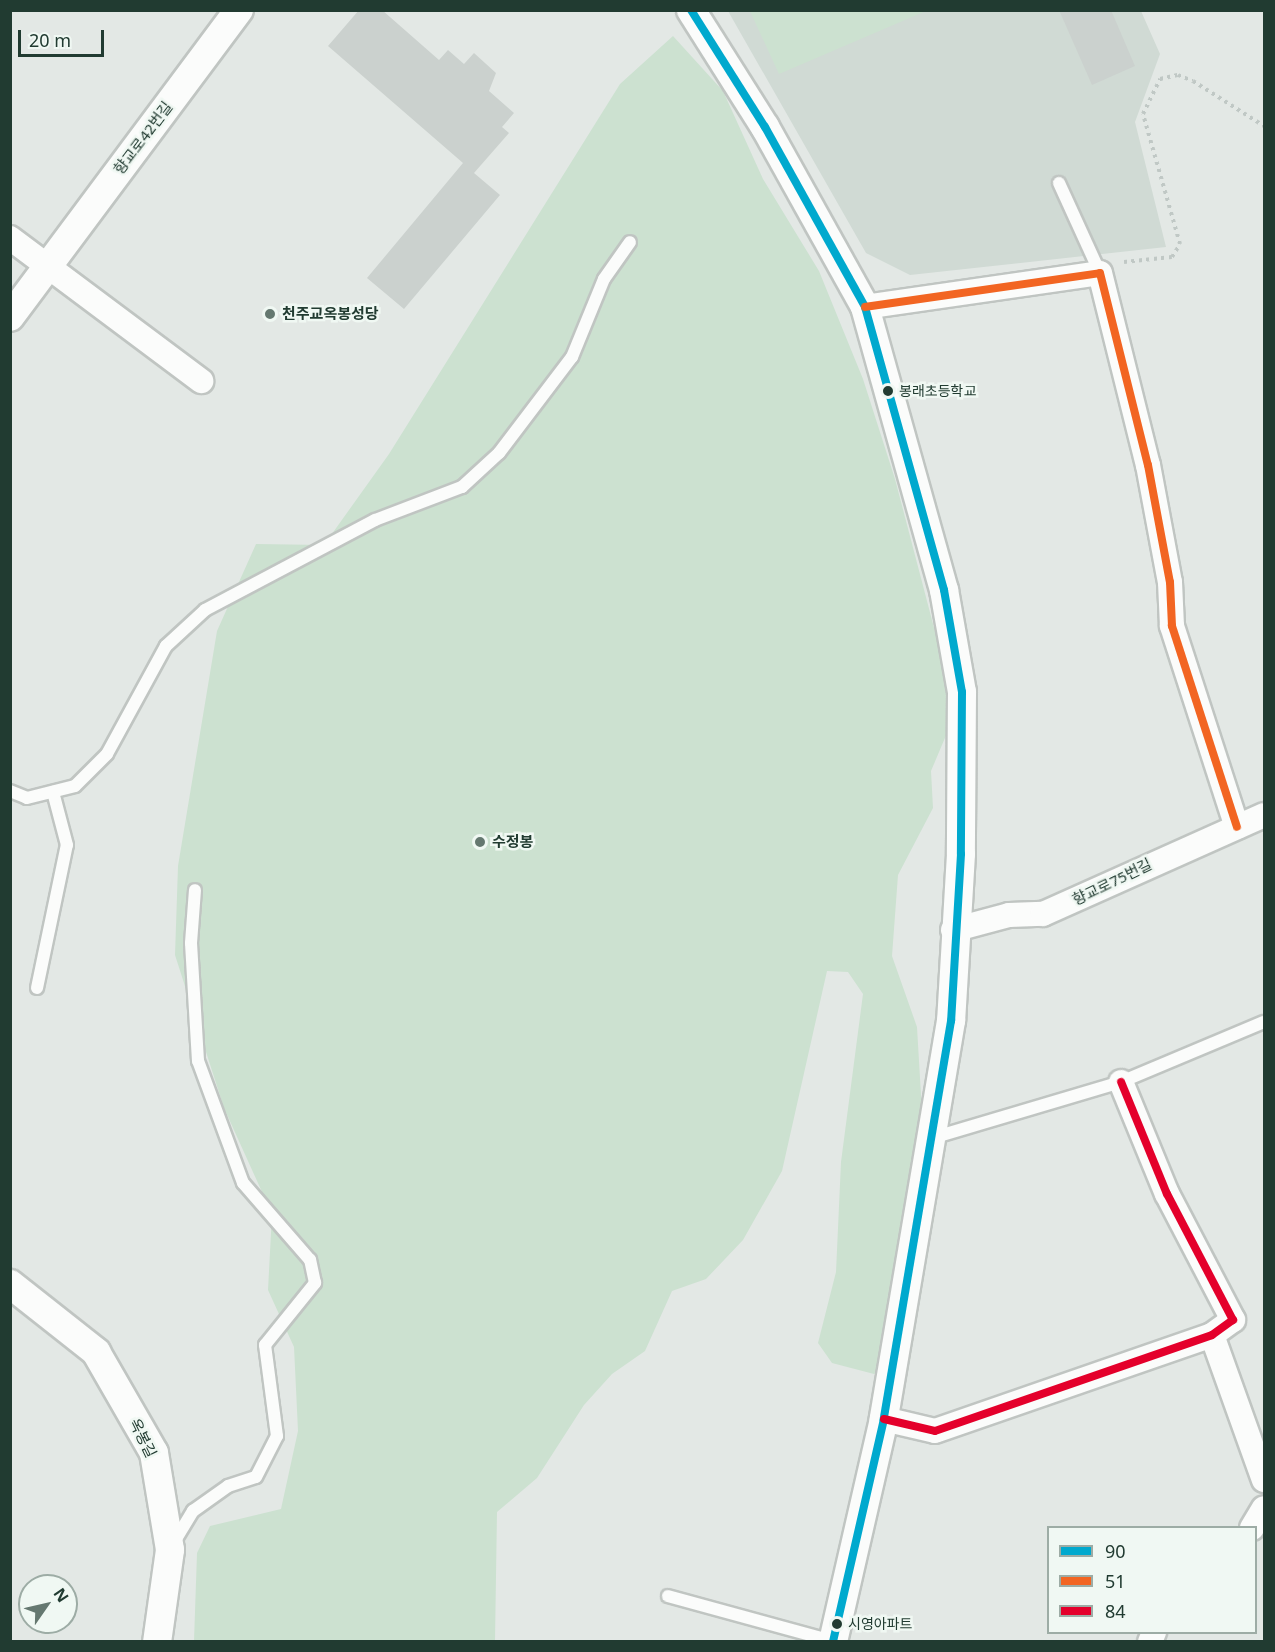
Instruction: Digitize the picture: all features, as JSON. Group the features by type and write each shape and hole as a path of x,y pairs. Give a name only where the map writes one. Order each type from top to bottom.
{"street":[{"name":"향교로42번길","path":"10,317 46,265 239,10"},
{"path":"692,10 765,127 865,307 944,590 962,692 961,854 953,930 951,1022 884,1419 833,1641"},
{"path":"10,238 201,381"},
{"path":"865,307 1099,270 1148,465 1170,582 1172,626 1237,827"},
{"name":"향교로75번길","path":"953,930 1009,915 1043,914 1264,815"},
{"path":"884,1419 935,1431 1212,1335 1233,1320 1167,1194 1121,1082"},
{"name":"옥봉길","path":"10,1284 96,1352 154,1453 170,1550 157,1641"},
{"path":"1212,1335 1255,1415 1264,1480"},
{"path":"1253,1526 1264,1508"}],"lane":[{"path":"1059,183 1099,270"},
{"path":"10,791 27,798 75,786 107,754 166,646 205,610 375,520 462,487 499,453 572,357 604,279 630,242"},
{"path":"37,988 67,845 53,792"},
{"path":"170,1550 193,1511 228,1486 256,1477 277,1436 265,1345 315,1283 310,1260 243,1183 198,1061 191,943 195,890"},
{"path":"930,1138 1121,1082 1264,1022"},
{"path":"668,1596 833,1641"}],"path":[{"path":"1099,270 1162,260 1178,252 1178,234 1143,114 1160,79 1178,75 1193,81 1264,126"}],"shaded area":[{"path":"728,11 1141,11 1160,54 1135,122 1166,247 910,275 866,253"}],"green space":[{"path":"750,11 926,11 779,74"},
{"path":"673,36 723,91 763,179 819,271 863,379 895,479 943,662 950,726 931,771 933,808 898,875 892,956 917,1027 922,1112 904,1357 874,1374 832,1363 818,1343 836,1272 841,1162 863,994 848,972 827,971 782,1171 743,1240 706,1279 672,1291 645,1351 612,1374 584,1405 537,1478 497,1512 495,1641 194,1641 197,1553 210,1526 281,1509 298,1431 294,1347 268,1290 272,1214 224,1108 175,955 178,866 217,631 256,544 324,545 389,454 620,84"}],"building":[{"path":"359,10 382,10 439,60 448,50 464,64 474,53 496,73 489,91 514,113 502,127 509,133 474,173 500,195 404,309 367,278 463,163 328,46"},
{"path":"1059,10 1111,10 1135,66 1092,85"}],"transit line":[{"name":"90","path":"691,10 765,127 865,307 944,590 962,692 961,854 951,1021 884,1419 833,1642"},
{"name":"51","path":"865,307 1100,273 1148,465 1170,582 1172,626 1237,827"},
{"name":"84","path":"884,1419 935,1431 1212,1335 1233,1320 1167,1194 1121,1082"}],"place":[{"name":"천주교옥봉성당","path":"270,314"},
{"name":"봉래초등학교","path":"888,391"},
{"name":"수정봉","path":"480,842"},
{"name":"시영아파트","path":"837,1624"}]}
